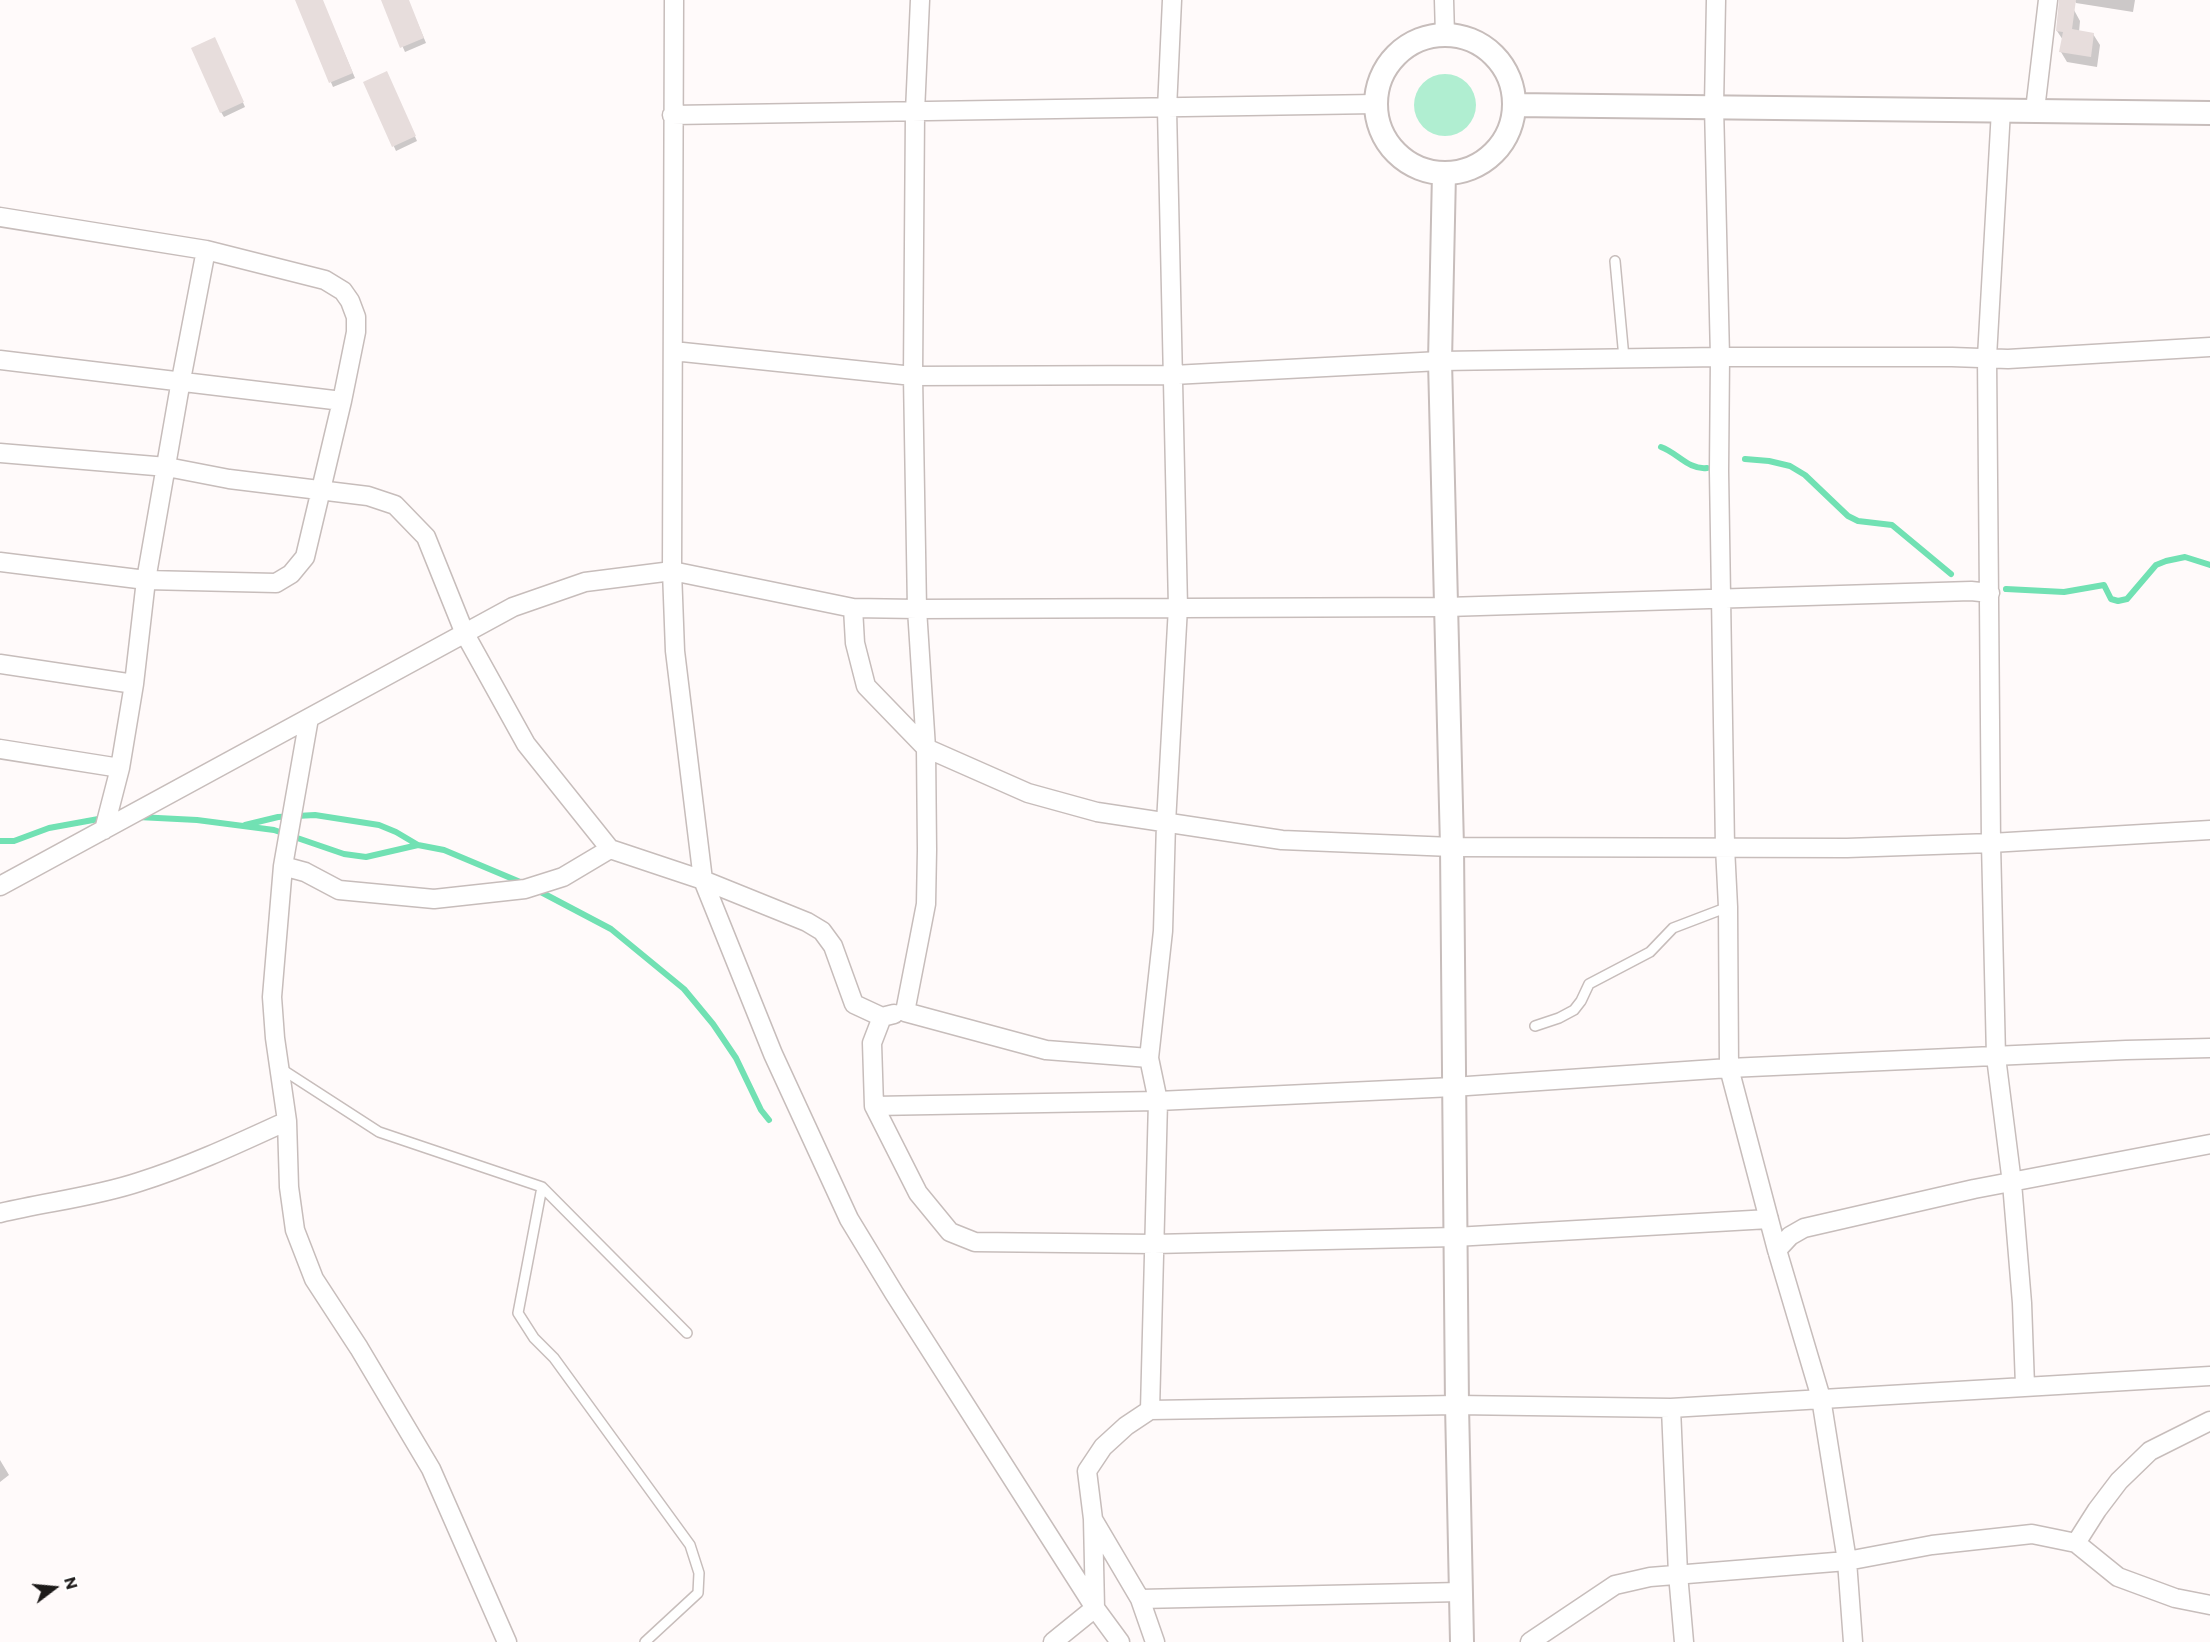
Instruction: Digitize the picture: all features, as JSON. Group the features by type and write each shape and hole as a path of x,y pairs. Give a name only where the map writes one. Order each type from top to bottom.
{"street":[{"path":"674,0 672,571 675,651 703,880 777,1064 849,1219 900,1303 1119,1642"},
{"path":"905,1012 926,904 926,748 917,609 913,376 915,112 920,0"},
{"path":"1150,1410 1158,1101 1149,1058 1163,931 1166,823 1178,607 1167,109 1172,0"},
{"path":"1444,0 1445,35"},
{"path":"1716,0 1714,106 1720,357 1721,598 1729,1068 1777,1250 1821,1398 1846,1561 1853,1642"},
{"path":"2035,110 2048,0"},
{"path":"1445,35 1466,38 1486,48 1501,63 1511,83 1514,105 1511,126 1501,146 1486,161 1467,171 1444,173 1424,171 1404,161 1389,145 1379,126 1376,104 1379,83 1389,64 1404,48 1424,38 1445,35"},
{"path":"672,116 1376,104"},
{"path":"1514,105 2210,113"},
{"path":"2001,110 1987,357 1991,843 1996,1057 2012,1183 2022,1303 2025,1386"},
{"path":"1444,173 1440,361 1452,847 1453,1087 1462,1642"},
{"path":"0,217 206,250 326,280 350,300 356,317 356,332 342,401 306,557 291,574 276,582 146,580 0,562"},
{"path":"104,830 120,768 134,684 146,580 206,250"},
{"path":"673,351 913,376 1173,375 1440,361 1624,358 1987,357 2008,359 2210,347"},
{"path":"0,360 342,401"},
{"path":"0,453 167,467 229,478 368,495 395,505 426,537 465,634 526,744 610,849 703,880 807,921 822,931 833,946 854,1004 882,1017 905,1012 1046,1050 1149,1058"},
{"path":"0,886 513,607 585,582 672,571 853,608 917,609 1447,607 1971,591 1990,593"},
{"path":"853,608 855,643 866,686 926,748 1028,793 1097,812 1282,840 1452,847 1847,848 1991,843 2210,830"},
{"path":"0,664 134,684"},
{"path":"309,718 283,866 272,997 287,1121 289,1187 295,1230 314,1280 359,1348 431,1469 507,1642"},
{"path":"0,749 120,768"},
{"path":"283,866 305,872 339,890 434,899 525,889 563,877 610,849"},
{"path":"882,1017 872,1043 874,1106 918,1193 950,1232 975,1242 1154,1245 1455,1237 1770,1221 1788,1228 1804,1228 1974,1189 2210,1144"},
{"path":"874,1106 1158,1101 1453,1087 1729,1068 2210,1048"},
{"path":"0,1213 81,1197 138,1182 223,1150 287,1121"},
{"path":"1777,1250 1790,1236 1804,1228"},
{"path":"1095,1608 1093,1519 1087,1471 1103,1447 1126,1426 1150,1410 1457,1405 1671,1408 2210,1376"},
{"path":"1671,1408 1678,1574 1684,1642"},
{"path":"2076,1543 2097,1510 2120,1481 2150,1451 2210,1421"},
{"path":"1093,1519 1140,1599 1155,1642"},
{"path":"1530,1642 1615,1585 1650,1577 1846,1561 1932,1545 2032,1534 2076,1543 2118,1577 2175,1598 2210,1605"},
{"path":"1140,1599 1460,1592"},
{"path":"1053,1642 1095,1608"}],"lane":[{"path":"1615,261 1624,358"},
{"path":"1535,1026 1574,1010 1589,984 1650,952 1673,928 1728,907"},
{"path":"279,1068 379,1132 542,1187 687,1334"},
{"path":"542,1187 518,1313 534,1338 554,1358 690,1545 699,1573 698,1593 645,1642"}],"green space":[{"path":"1445,74 1467,83 1476,105 1467,127 1445,136 1423,127 1414,105 1423,83"}],"building":[{"path":"295,0 323,0 353,73 329,83"},
{"path":"381,0 409,0 424,38 400,48"},
{"path":"2059,0 2076,0 2072,29 2094,33 2091,57 2059,52 2063,32 2056,31"},
{"path":"215,37 244,102 220,113 191,48"},
{"path":"387,71 416,136 392,147 363,82"}],"waterway":[{"path":"1661,447 1689,464 1707,468"},
{"path":"1745,459 1790,466 1805,475 1848,516 1858,521 1892,525 1951,574"},
{"path":"2006,589 2064,592 2104,585 2111,599 2118,601 2127,599 2156,565 2166,561 2185,557 2210,565"},
{"path":"245,825 278,817 315,815 379,825 418,845"},
{"path":"138,817 197,820 274,830 344,854 366,857 418,845 444,850 525,884"},
{"path":"0,841 14,841 49,828 104,818"},
{"path":"537,890 611,929 684,989 713,1024 736,1058 761,1110 769,1120"}]}
